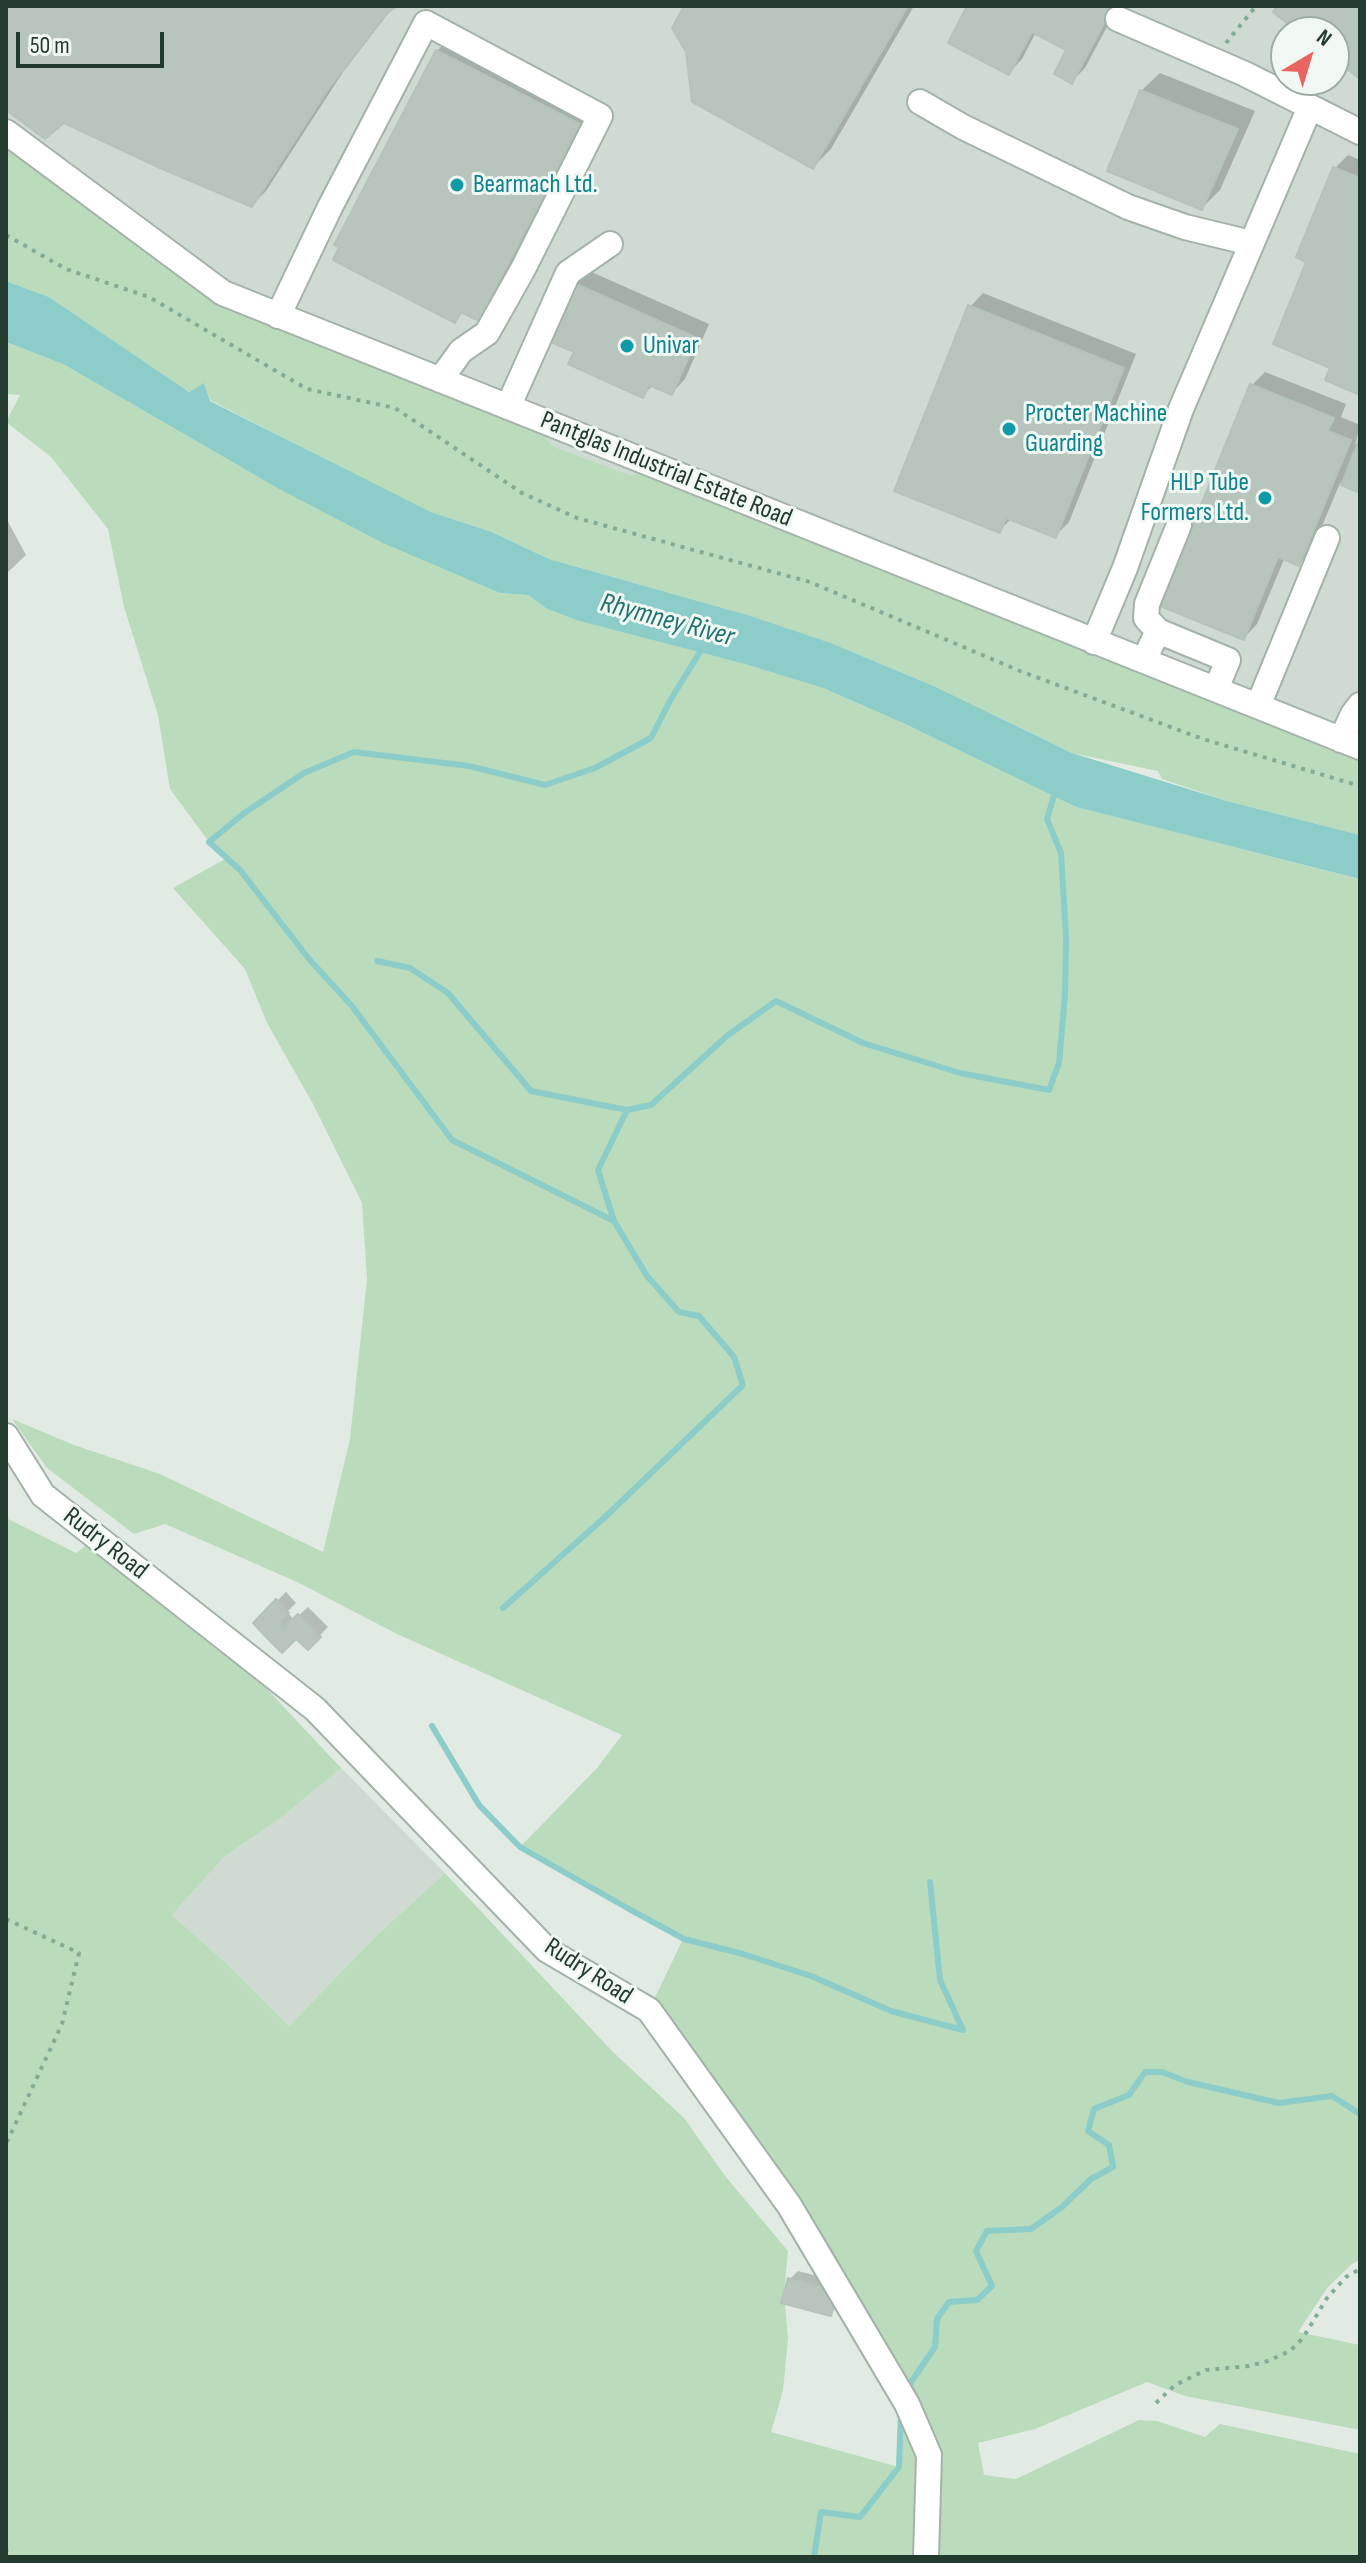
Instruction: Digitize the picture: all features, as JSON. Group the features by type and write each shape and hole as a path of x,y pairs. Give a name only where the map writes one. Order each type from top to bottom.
{"street":[{"path":"1118,19 1212,60 1360,132"},
{"path":"278,316 330,207 426,23 600,116 487,333 461,351 440,380"},
{"path":"920,102 963,127 1128,207 1185,227 1251,243"},
{"path":"1094,642 1125,568 1181,409 1310,107"},
{"name":"Pantglas Industrial Estate Road","path":"6,132 223,293 1350,743"},
{"path":"508,407 568,273 610,244"},
{"path":"1179,525 1145,612 1146,618 1158,631 1228,660 1216,689"},
{"path":"1258,706 1327,538"},
{"path":"1144,660 1158,631"},
{"path":"1350,743 1353,714 1360,705"},
{"name":"Rudry Road","path":"6,1436 43,1495 315,1709 547,1950 649,2010 789,2205 907,2404 929,2455 926,2557"}],"path":[{"path":"1212,60 1256,6"},
{"path":"6,235 66,269 149,297 307,389 395,408 522,493 577,518 810,582 1020,671 1189,734 1360,786"},
{"path":"6,1919 79,1953 62,2024 6,2144"},
{"path":"1156,2403 1175,2385 1206,2370 1249,2366 1290,2351 1303,2338 1327,2298 1346,2277 1360,2269"},
{"path":"6,2548 8,2557"}],"shaded area":[{"path":"6,6 1360,6 1360,755 654,471 630,475 552,446 540,428 210,291 6,146"},
{"path":"341,1768 445,1873 375,1937 289,2026 172,1915 224,1857 282,1817"}],"green space":[{"path":"6,146 210,291 540,428 552,446 630,475 654,471 1360,755 1360,835 1227,801 1162,779 1158,771 1072,753 936,687 831,643 751,616 549,559 492,532 431,512 350,472 210,400 204,384 189,392 49,297 6,281"},
{"path":"6,342 63,364 279,489 500,593 528,595 547,609 579,621 746,664 823,688 1076,807 1360,879 1360,2260 1327,2288 1298,2332 1360,2345 1360,2430 1185,2396 1147,2382 1035,2429 978,2443 984,2475 1016,2479 1139,2420 1157,2421 1205,2437 1220,2424 1360,2454 1360,2557 6,2557 6,1518 76,1553 88,1544 266,1688 341,1768 282,1817 224,1857 172,1915 289,2026 375,1937 445,1873 613,2052 684,2118 726,2177 788,2251 784,2292 788,2338 783,2391 771,2432 899,2467 901,2397 649,2010 683,1939 520,1847 597,1768 622,1735 397,1634 297,1582 165,1524 134,1534 47,1468 12,1419 74,1445 160,1474 323,1552 350,1439 367,1279 362,1203 313,1104 267,1023 245,969 173,888 225,859 170,789 158,715 124,607 108,529 51,457 6,422 20,395 6,394"}],"water":[{"name":"Rhymney River","path":"6,281 49,297 189,392 204,383 210,401 431,512 492,532 549,559 751,616 831,643 936,687 1072,753 1227,801 1360,835 1360,879 1076,807 823,688 745,664 579,621 547,609 528,595 500,593 383,543 279,489 63,364 6,342"}],"building":[{"path":"6,6 398,6 388,12 329,88 252,207 64,123 45,139 6,110"},
{"path":"684,6 908,6 813,169 692,102 686,52 672,28"},
{"path":"967,6 1104,6 1111,10 1072,84 1054,74 1066,50 1032,32 1009,75 948,43"},
{"path":"1277,6 1360,6 1360,79 1350,71 1350,16 1278,16 1273,12"},
{"name":"Bearmach Ltd.","path":"436,50 580,124 479,321 461,312 455,323 333,260 339,247 334,245"},
{"path":"1140,90 1238,129 1202,210 1107,171"},
{"path":"1333,167 1360,178 1360,395 1325,380 1330,368 1273,344 1306,262 1296,257"},
{"name":"Univar","path":"572,282 697,338 672,395 649,385 643,398 568,364 574,352 546,340"},
{"name":"Procter Machine Guarding","path":"968,305 1124,368 1056,538 1006,518 1000,533 894,491"},
{"name":"HLP Tube Formers Ltd.","path":"1250,384 1334,418 1328,431 1351,440 1299,566 1278,557 1244,640 1160,606"},
{"path":"1360,437 1360,493 1341,485"},
{"path":"276,1599 289,1613 265,1636 253,1623"},
{"path":"298,1614 321,1637 308,1650 296,1639 282,1653 265,1636 279,1622 284,1627"},
{"path":"788,2278 838,2292 831,2316 781,2303"}],"waterway":[{"name":"Rhymney River","path":"700,652 651,738 595,768 545,785 469,766 354,752 304,773 243,814 209,842 240,870 309,959 351,1005 452,1140 614,1221 598,1170 627,1110 651,1105 728,1035 776,1001 863,1043 960,1073 1049,1090 1059,1063 1066,937 1061,853 1047,819 1054,796"},
{"path":"377,961 410,968 448,993 531,1091 627,1110"},
{"path":"503,1608 604,1518 743,1385 734,1357 699,1316 679,1312 647,1276 614,1221"},
{"path":"432,1726 479,1805 520,1847 684,1939 811,1976 891,2011 963,2030 940,1980 930,1882"},
{"path":"905,2391 935,2347 937,2319 949,2302 977,2300 992,2286 976,2251 987,2231 1031,2229 1062,2207 1091,2179 1113,2167 1109,2145 1088,2131 1094,2109 1129,2095 1145,2072 1162,2072 1188,2082 1279,2103 1332,2096 1360,2114"},
{"path":"814,2557 821,2512 860,2517 899,2467 901,2412"}],"place":[{"name":"Bearmach Ltd.","path":"457,185"},
{"name":"Univar","path":"627,346"},
{"name":"Procter Machine Guarding","path":"1009,429"},
{"name":"HLP Tube Formers Ltd.","path":"1265,498"}]}
